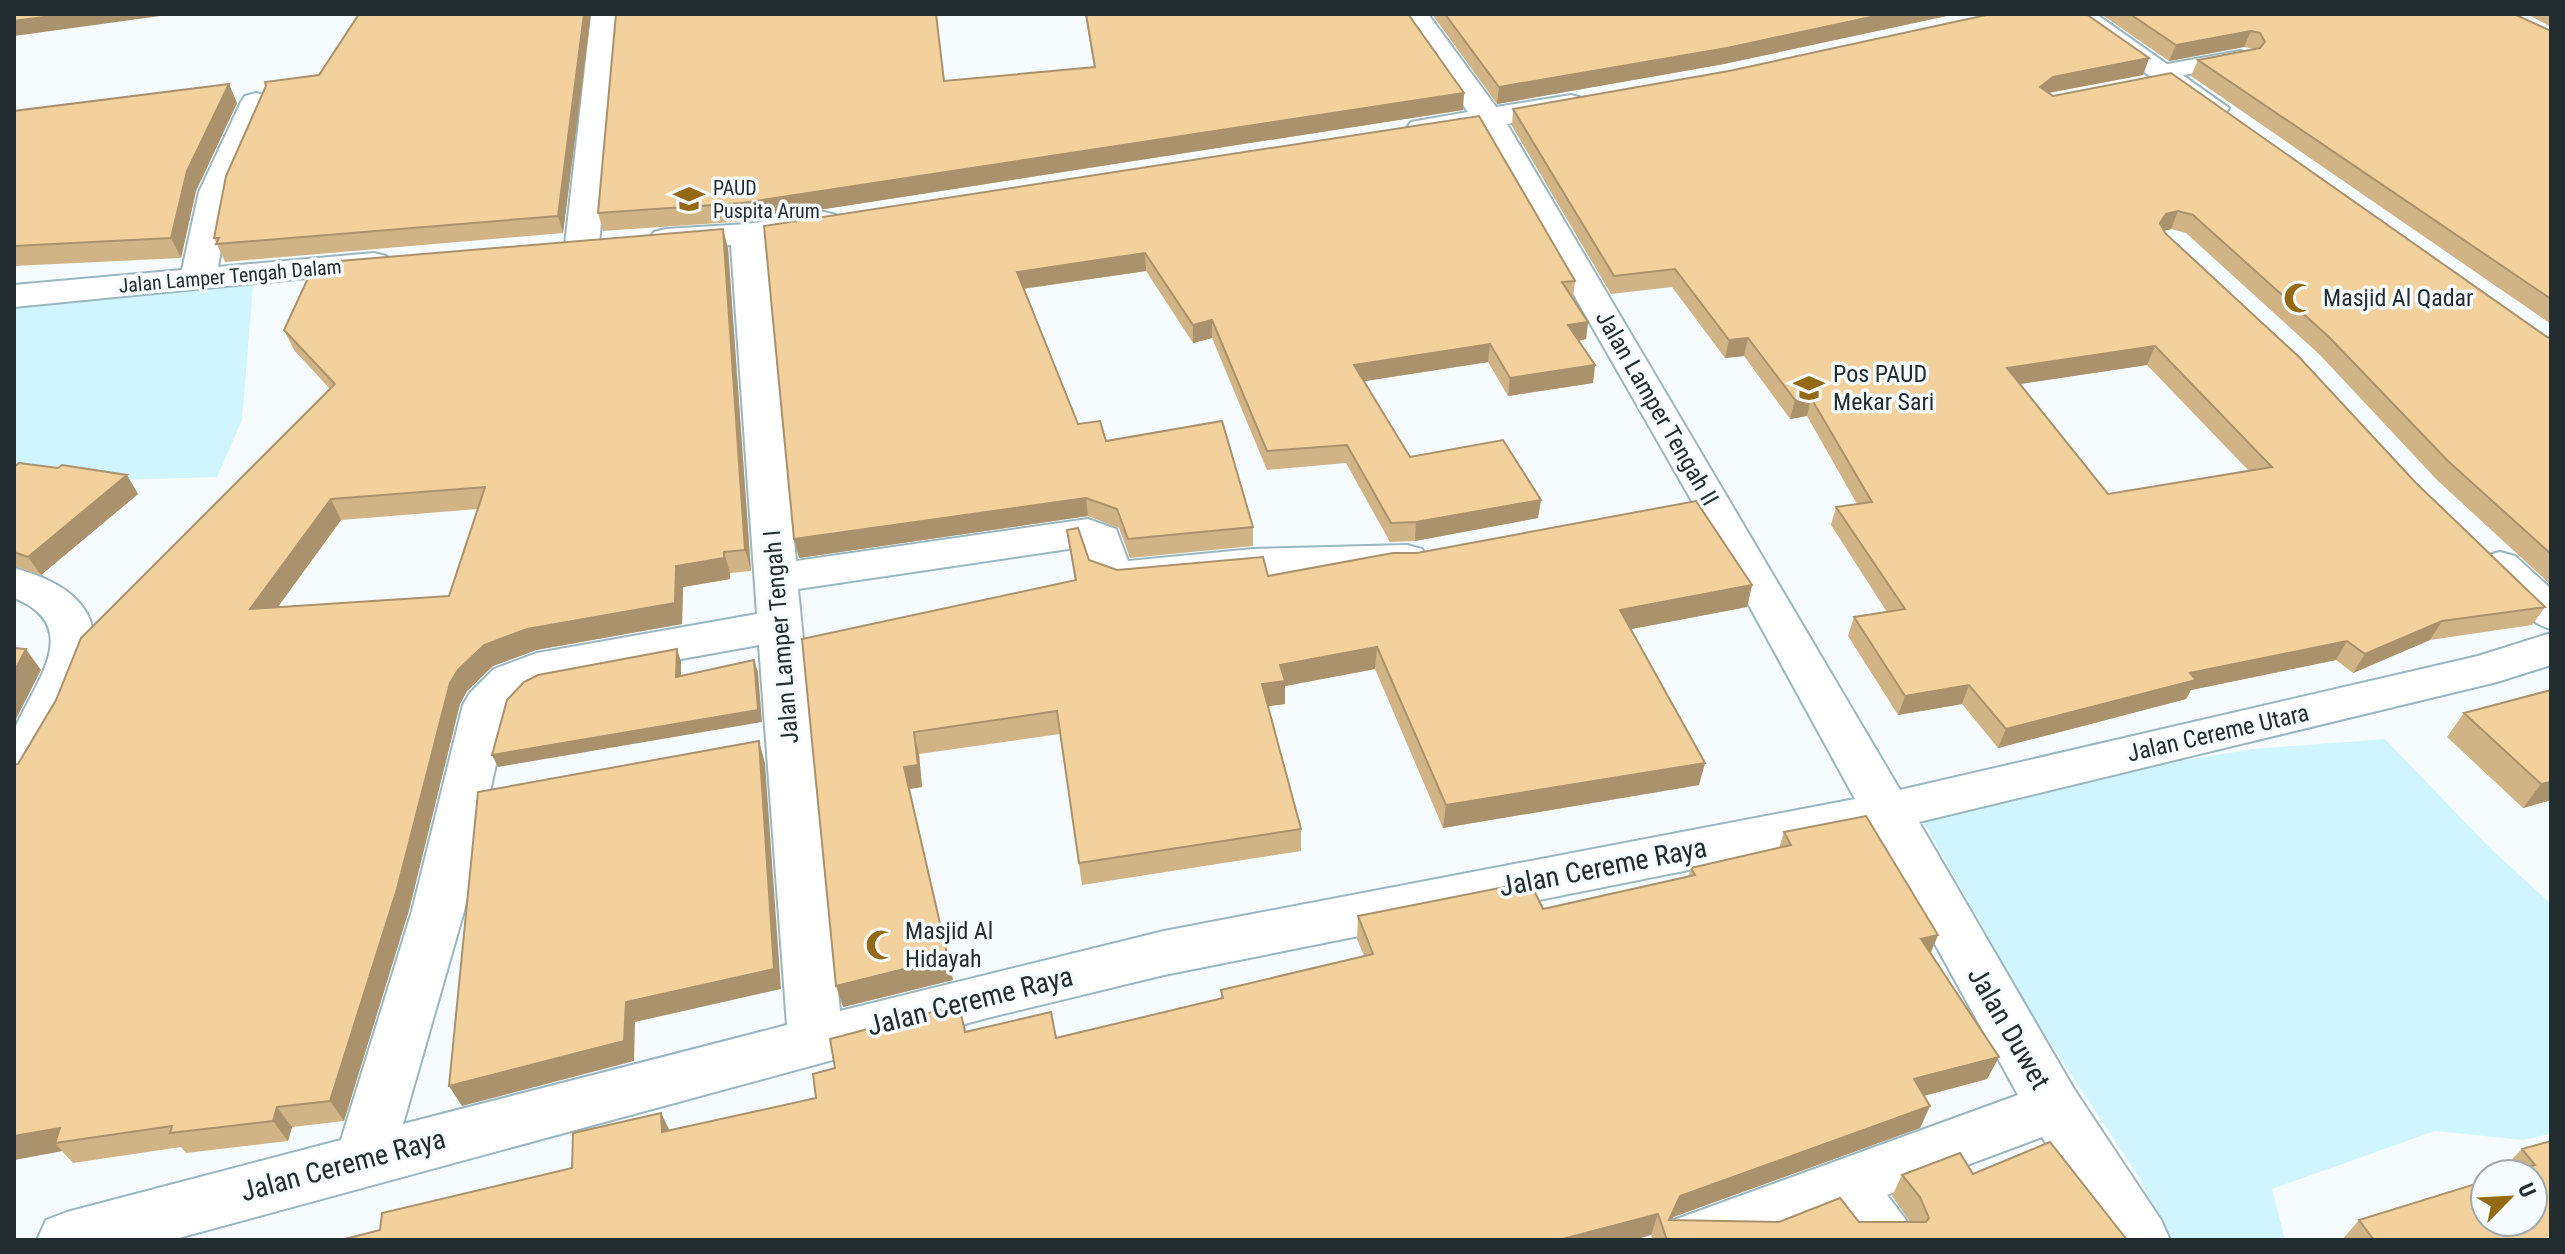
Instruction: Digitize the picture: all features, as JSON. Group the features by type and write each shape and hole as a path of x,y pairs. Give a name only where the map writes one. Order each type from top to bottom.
{"street":[{"path":"605,14 596,244 747,234 857,217"},
{"name":"Jalan Lamper Tengah II","path":"1414,14 1488,118 1713,503 1884,812"},
{"path":"2077,14 2158,79 2235,123"},
{"path":"1393,133 1592,100"},
{"path":"198,278 215,192 256,102"},
{"name":"Jalan Lamper Tengah I","path":"747,234 815,1040"},
{"name":"Jalan Lamper Tengah Dalam","path":"14,296 413,260"},
{"path":"1666,512 1713,503"},
{"path":"775,578 1093,533 1101,539 1109,571 1120,576 1253,563 1364,561 1439,554"},
{"path":"2475,542 2551,614"},
{"path":"14,582 54,597 72,620 75,651 14,770"},
{"path":"364,1158 438,911 488,791 486,705 502,683 529,671 561,663 779,626"},
{"name":"Jalan Cereme Utara","path":"1884,812 2481,671 2551,649"},
{"path":"743,746 789,738"},
{"name":"Jalan Cereme Raya","path":"67,1240 364,1158 815,1040 1164,953 1884,812"},
{"name":"Jalan Duwet","path":"1884,812 2054,1107 2140,1240"},
{"path":"1695,1240 2054,1107"},
{"path":"1844,1185 1885,1240"}],"lane":[{"path":"2158,79 2245,57"}],"shaded area":[{"path":"253,285 242,420 217,477 120,480 14,468 14,308"},
{"path":"2385,739 2489,847 2551,904 2551,1134 2523,1140 2435,1131 2272,1189 2285,1240 2170,1240 2140,1179 2029,1010 1921,817 2009,789 2253,749"}],"building":[{"path":"66,14 14,21 14,15"},
{"path":"359,14 584,14 558,216 216,244 219,238 214,238 226,176 266,86 265,82 319,75"},
{"path":"616,14 936,14 944,81 1095,67 1086,14 1408,14 1464,93 742,203 598,213"},
{"path":"1445,14 1885,14 1727,48 1499,87"},
{"path":"1991,14 2086,14 2149,58 2053,77 2040,87 2053,96 2171,73 2551,338 2551,554 2448,461 2329,337 2193,215 2178,211 2166,214 2160,223 2165,233 2299,357 2416,483 2545,607 2442,621 2365,654 2347,641 2190,673 2196,680 2006,729 1969,685 1905,696 1854,617 1905,609 1836,507 1872,502 1811,398 1795,400 1748,338 1729,340 1675,269 1614,276 1513,109 1729,71","holes":["2155,346 2272,467 2108,494 2007,368"]},
{"path":"2130,14 2514,14 2551,31 2551,299 2198,60 2260,48 2265,42 2260,33 2251,31 2176,45"},
{"path":"229,84 187,171 171,238 14,246 14,111"},
{"path":"1479,116 1575,281 1562,282 1588,322 1568,325 1595,365 1510,378 1490,344 1354,365 1410,457 1503,440 1541,500 1416,522 1391,523 1347,445 1267,451 1212,320 1193,325 1145,253 1017,272 1078,424 1100,421 1106,441 1222,421 1253,527 1128,539 1117,509 1086,498 794,539 764,226"},
{"path":"723,229 745,550 724,552 724,558 676,566 675,603 527,629 484,645 458,670 450,683 397,889 330,1101 277,1107 273,1121 170,1133 172,1126 55,1143 60,1128 14,1136 14,765 18,764 56,700 81,638 335,384 284,330 315,263","holes":["485,487 449,596 250,609 331,499"]},
{"path":"19,463 58,468 62,465 127,475 28,557 14,552 14,467"},
{"path":"1696,501 1752,585 1620,610 1705,763 1446,805 1377,647 1280,665 1285,681 1262,684 1301,829 1079,863 1057,711 914,732 918,765 904,767 948,958 836,986 802,639 1076,580 1067,530 1078,528 1089,560 1117,570 1263,557 1268,576 1393,553 1417,553"},
{"path":"14,648 26,649 14,672"},
{"path":"677,649 676,677 754,660 758,710 492,755 507,700 524,682 538,675"},
{"path":"2551,690 2551,782 2541,784 2464,713"},
{"path":"759,741 774,969 626,1002 624,1041 449,1086 478,792"},
{"path":"1866,816 1938,935 1921,939 1999,1057 1914,1079 1930,1106 1680,1196 1669,1220 1779,1222 1840,1198 1859,1222 1926,1222 1929,1218 1920,1197 1902,1175 1960,1153 1973,1174 2050,1142 2127,1240 1667,1240 1658,1214 1559,1240 341,1240 380,1230 382,1213 572,1168 573,1133 661,1113 662,1132 816,1098 813,1074 835,1068 830,1039 959,1005 965,1032 1051,1012 1056,1038 1223,998 1221,990 1373,954 1358,916 1530,882 1543,909 1695,875 1691,868 1791,845 1784,832"},
{"path":"2551,1141 2551,1240 2374,1240 2359,1220 2469,1186 2469,1238 2549,1238 2549,1158 2529,1158 2522,1149"}],"place":[{"name":"PAUD Puspita Arum","path":"689,199"},
{"name":"Masjid Al Qadar","path":"2299,298"},
{"name":"Pos PAUD Mekar Sari","path":"1809,388"},
{"name":"Masjid Al Hidayah","path":"881,945"}]}
